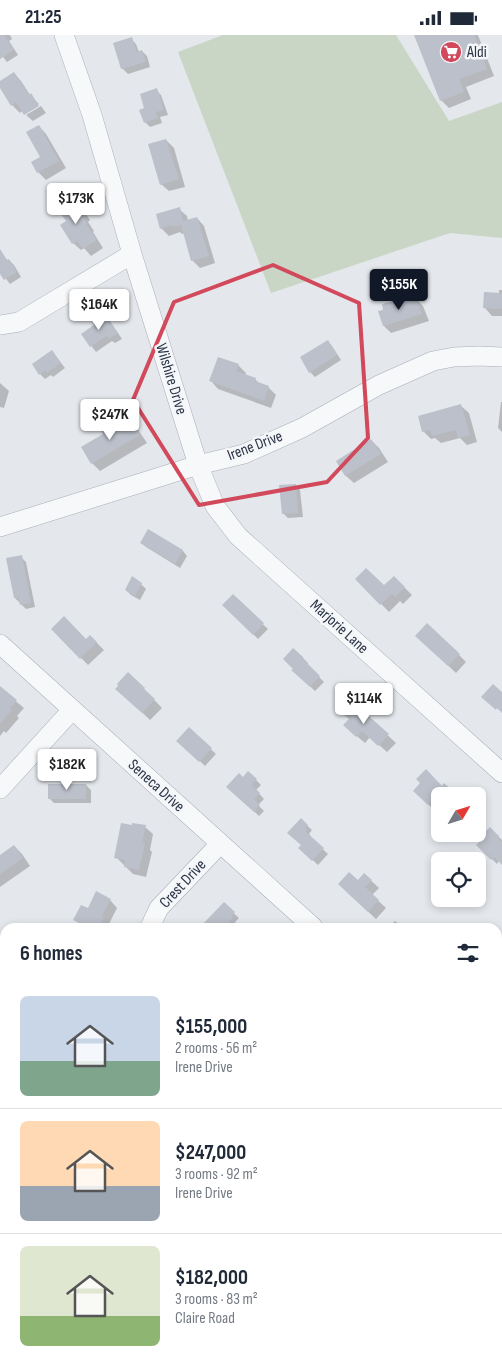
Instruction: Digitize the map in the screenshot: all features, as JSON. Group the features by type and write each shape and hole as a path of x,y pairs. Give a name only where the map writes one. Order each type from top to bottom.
{"street":[{"name":"Wilshire Drive","path":"64,35 92,115 132,254 198,465"},
{"path":"0,325 19,322 132,254"},
{"name":"Irene Drive","path":"0,527 198,465 244,454 302,427 380,385 433,361 454,357 502,357"},
{"name":"Marjorie Lane","path":"198,465 215,506 238,536 502,773"},
{"name":"Seneca Drive","path":"0,644 309,923"},
{"path":"0,789 72,710"},
{"name":"Crest Drive","path":"152,923 159,908 220,844"}],"highlighted area":[{"path":"273,265 359,303 368,438 327,482 199,505 133,400 174,302"}],"green space":[{"path":"223,35 396,35 449,121 502,102 502,238 450,233 271,293 178,52"}],"building":[{"path":"0,35 4,35 14,50 0,59"},
{"name":"Aldi","path":"414,35 474,35 487,69 459,79 464,92 440,101"},
{"path":"132,37 137,52 142,50 146,62 121,69 113,43"},
{"path":"14,72 29,95 31,93 39,106 24,115 16,102 11,106 0,88 0,81"},
{"path":"157,88 164,110 156,112 158,118 144,123 139,110 144,108 140,94"},
{"path":"39,125 59,161 37,173 31,162 40,157 26,132"},
{"path":"166,139 179,179 160,185 148,144"},
{"path":"75,199 83,212 81,214 86,224 97,240 83,249 77,241 72,244 60,225 66,221 58,210"},
{"path":"180,207 183,221 197,217 209,256 191,261 181,225 173,227 172,225 160,229 156,214"},
{"path":"0,249 17,272 4,280 0,274"},
{"path":"484,292 502,293 502,309 483,308"},
{"path":"416,297 422,314 383,326 378,311 383,310 382,304 397,300 398,303"},
{"path":"105,315 118,333 109,339 107,336 90,347 81,334"},
{"path":"328,340 337,355 309,373 300,357"},
{"path":"52,350 61,363 47,373 45,371 39,375 32,364"},
{"path":"218,357 239,364 236,371 256,378 255,381 269,386 264,401 209,381"},
{"path":"461,404 470,435 458,438 456,430 432,436 430,430 422,432 418,416"},
{"path":"132,422 140,435 91,464 81,447 103,434 100,429 110,423 112,427 119,423 122,428"},
{"path":"371,439 381,454 345,476 336,461"},
{"path":"296,484 298,513 282,514 279,485"},
{"path":"148,529 183,550 175,564 140,543"},
{"path":"22,555 31,603 20,605 19,598 14,598 6,558"},
{"path":"366,568 384,585 394,576 405,587 395,597 392,594 380,605 355,579"},
{"path":"132,576 142,583 135,596 125,590"},
{"path":"233,594 264,623 253,635 222,605"},
{"path":"64,616 86,639 90,635 97,642 80,659 51,629"},
{"path":"427,623 460,654 448,666 415,636"},
{"path":"293,648 320,676 310,687 291,670 293,669 283,659"},
{"path":"128,672 155,699 142,713 115,689"},
{"path":"493,684 502,692 502,713 481,697"},
{"path":"0,686 17,700 10,708 12,710 0,724"},
{"path":"354,703 389,734 378,746 362,731 356,737 343,725 349,719 343,714"},
{"path":"189,727 212,748 199,762 176,741"},
{"path":"426,769 442,786 444,783 448,787 431,787 431,802 428,805 413,791 420,783 416,779"},
{"path":"248,771 257,779 252,785 260,793 254,799 260,805 254,812 226,787 239,773 243,777"},
{"path":"48,784 86,784 86,799 48,799"},
{"path":"301,818 308,825 305,828 306,832 324,848 312,861 298,848 301,845 287,833"},
{"path":"121,823 146,825 142,843 145,843 139,870 124,867 125,860 114,858"},
{"path":"490,827 502,842 502,865 494,857 491,860 486,855 486,852 483,852 476,845 478,843 486,843 486,831"},
{"path":"14,845 23,858 0,874 0,855"},
{"path":"349,872 358,880 364,873 372,880 365,887 379,900 368,912 338,884"},
{"path":"96,891 111,899 102,916 104,918 101,923 79,923 73,920 81,905 88,908"},
{"path":"224,902 235,912 231,916 233,918 228,923 204,923"}],"place":[{"name":"Aldi","path":"451,52"}]}
